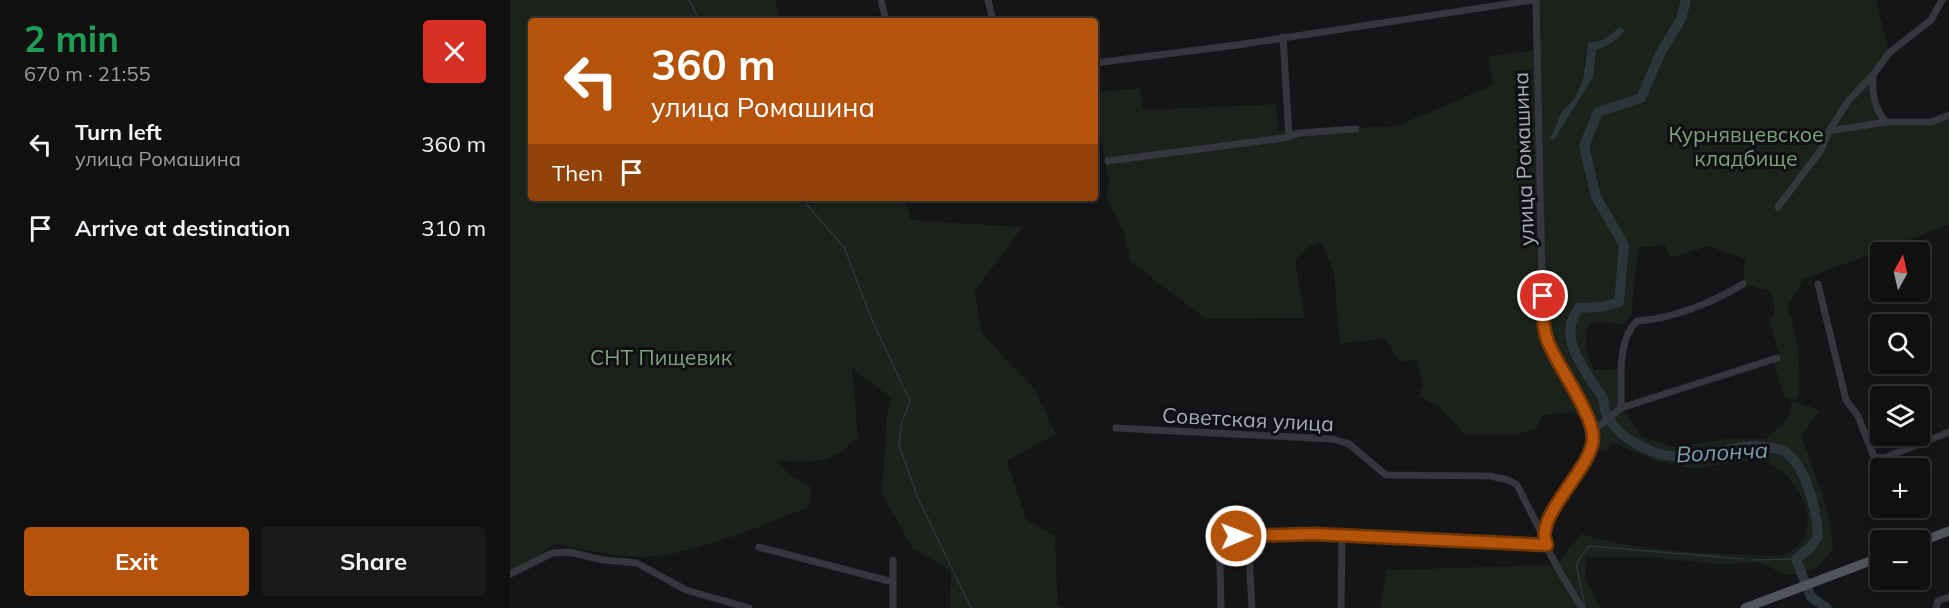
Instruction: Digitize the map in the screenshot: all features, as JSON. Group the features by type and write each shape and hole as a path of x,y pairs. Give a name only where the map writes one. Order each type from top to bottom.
{"main road":[{"path":"1930,538 1949,531"},
{"path":"1745,608 1870,561"}],"street":[{"path":"881,0 885,18"},
{"path":"988,0 992,18"},
{"path":"1098,63 1534,0"},
{"name":"улица Ромашина","path":"1534,0 1543,324 1549,345 1592,432"},
{"path":"1778,207 1821,150 1829,131 1848,101 1873,75 1889,53 1931,20 1942,0"},
{"path":"1283,36 1290,136"},
{"path":"1873,75 1872,91 1878,112 1886,122"},
{"path":"1829,131 1886,122 1932,122 1949,115"},
{"path":"1108,161 1356,129"},
{"path":"1621,408 1624,343 1629,329 1637,321 1654,320 1683,311 1743,284"},
{"path":"1818,284 1846,400 1858,416 1874,457 1884,458 1949,432"},
{"path":"1582,608 1546,543 1545,529 1551,514 1590,450 1592,432 1621,408 1777,358"},
{"name":"Советская улица","path":"1116,428 1333,439 1350,444 1386,475 1491,476 1508,480 1517,485 1546,543"},
{"path":"1221,608 1220,562 1215,540 1224,536 1342,536 1546,543"},
{"path":"1248,536 1252,608"},
{"path":"1341,608 1342,536"},
{"path":"759,548 893,582"},
{"path":"510,574 552,553 569,552 603,560 637,563 686,590 749,608"},
{"path":"893,560 893,608"},
{"path":"1936,608 1938,601 1949,597"}],"green space":[{"name":"СНТ Пищевик","path":"510,0 775,0 781,18 528,18 528,201 906,201 911,220 1023,227 975,290 981,333 1033,387 1056,434 1007,461 1026,519 1055,536 1058,606 1070,608 950,608 951,570 913,549 882,494 887,415 891,398 852,368 858,437 838,454 829,458 812,461 777,461 791,476 812,487 809,507 724,539 657,556 617,555 556,543 520,569 510,572"},
{"name":"Курнявцевское кладбище","path":"1536,0 1876,0 1889,53 1877,73 1873,87 1876,101 1886,122 1917,123 1949,115 1949,225 1903,242 1870,242 1870,254 1804,279 1787,307 1794,328 1800,374 1799,396 1792,401 1820,410 1802,436 1826,506 1833,550 1815,569 1794,575 1784,574 1761,563 1714,564 1648,557 1587,557 1585,577 1600,608 1380,608 1386,570 1548,565 1554,567 1581,534 1655,549 1781,556 1802,542 1808,522 1806,510 1789,478 1762,459 1693,469 1656,461 1613,443 1606,451 1595,448 1602,425 1571,412 1541,416 1537,428 1516,435 1465,435 1441,408 1419,396 1423,384 1417,359 1399,362 1385,338 1340,344 1334,272 1321,241 1309,247 1295,260 1305,318 1206,319 1131,262 1123,230 1107,199 1109,181 1101,140 1098,140 1098,92 1139,88 1143,110 1276,104 1278,131 1397,126 1493,85 1488,56 1536,50","holes":["1625,29 1613,43 1596,50 1577,94 1583,79 1585,54 1593,41 1605,39","1574,99 1554,140 1550,139 1562,111","1665,245 1670,258 1709,246 1745,259 1743,284 1770,291 1775,310 1770,323 1780,357 1774,364 1784,396 1792,401 1787,421 1765,439 1725,439 1675,447 1642,437 1621,408 1622,369 1594,370 1587,352 1586,340 1590,322 1623,324 1631,316 1638,248"]}],"shaded area":[{"path":"1620,27 1625,30 1619,37 1609,45 1596,50 1593,77 1554,140 1550,139 1562,111 1575,98 1583,79 1588,43 1605,39"}],"waterway":[{"path":"689,0 698,18"},
{"name":"Волонча","path":"1686,0 1681,19 1660,54 1641,98 1598,112 1584,146 1596,197 1624,245 1619,302 1602,307 1579,308 1572,319 1570,330 1572,342 1581,365 1603,399 1610,420 1623,435 1648,450 1678,457 1764,446 1778,449 1796,462 1808,486 1818,536 1811,547 1796,559 1811,597 1827,608"},
{"path":"804,201 844,247 872,320 910,401 901,425 899,445 917,496 971,608"},
{"path":"1585,607 1576,564 1589,546 1743,559"},
{"path":"1752,560 1796,559"}],"route":[{"path":"1236,536 1314,534 1547,545 1545,529 1548,520 1579,472 1590,450 1593,437 1587,417 1545,334 1543,296"}]}
